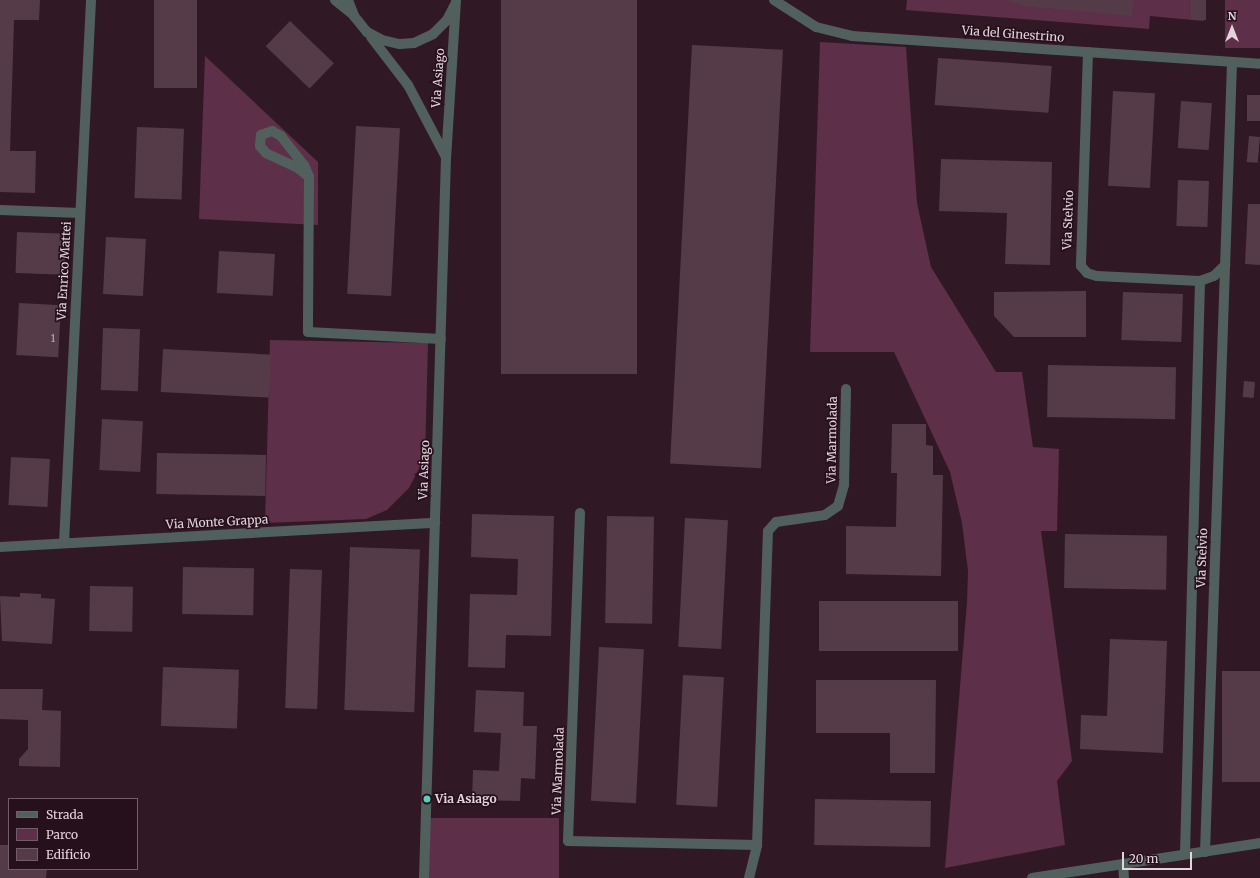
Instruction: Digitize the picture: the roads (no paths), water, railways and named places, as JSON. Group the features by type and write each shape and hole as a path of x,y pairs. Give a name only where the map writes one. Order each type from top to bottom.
{"street":[{"name":"Via Enrico Mattei","path":"64,543 91,0"},
{"path":"335,0 354,16"},
{"path":"348,0 354,16"},
{"path":"367,32 394,43 422,40 443,26 452,11 456,0"},
{"name":"Via Asiago","path":"424,878 446,158 456,0"},
{"name":"Via del Ginestrino","path":"774,0 816,27 844,35 1260,64"},
{"name":"Via Asiago","path":"354,16 408,85 446,158"},
{"name":"Via Stelvio","path":"1088,52 1081,266 1087,273 1097,276 1200,281 1214,276 1225,265"},
{"name":"Via Stelvio","path":"1205,852 1232,62"},
{"path":"309,177 298,168 266,153 260,146 262,135 272,131 281,136 304,165 309,177 308,332 441,339"},
{"path":"0,210 80,213"},
{"name":"Via Stelvio","path":"1185,854 1200,281"},
{"name":"Via Marmolada","path":"750,878 757,845 768,531 772,524 781,520 825,515 838,506 844,485 846,389"},
{"name":"Via Marmolada","path":"580,513 568,841 757,845"},
{"name":"Via Monte Grappa","path":"0,547 435,524"},
{"path":"1032,878 1260,843"},
{"path":"1123,864 1124,878"}],"place":[{"name":"Via Asiago","path":"427,799"}]}
